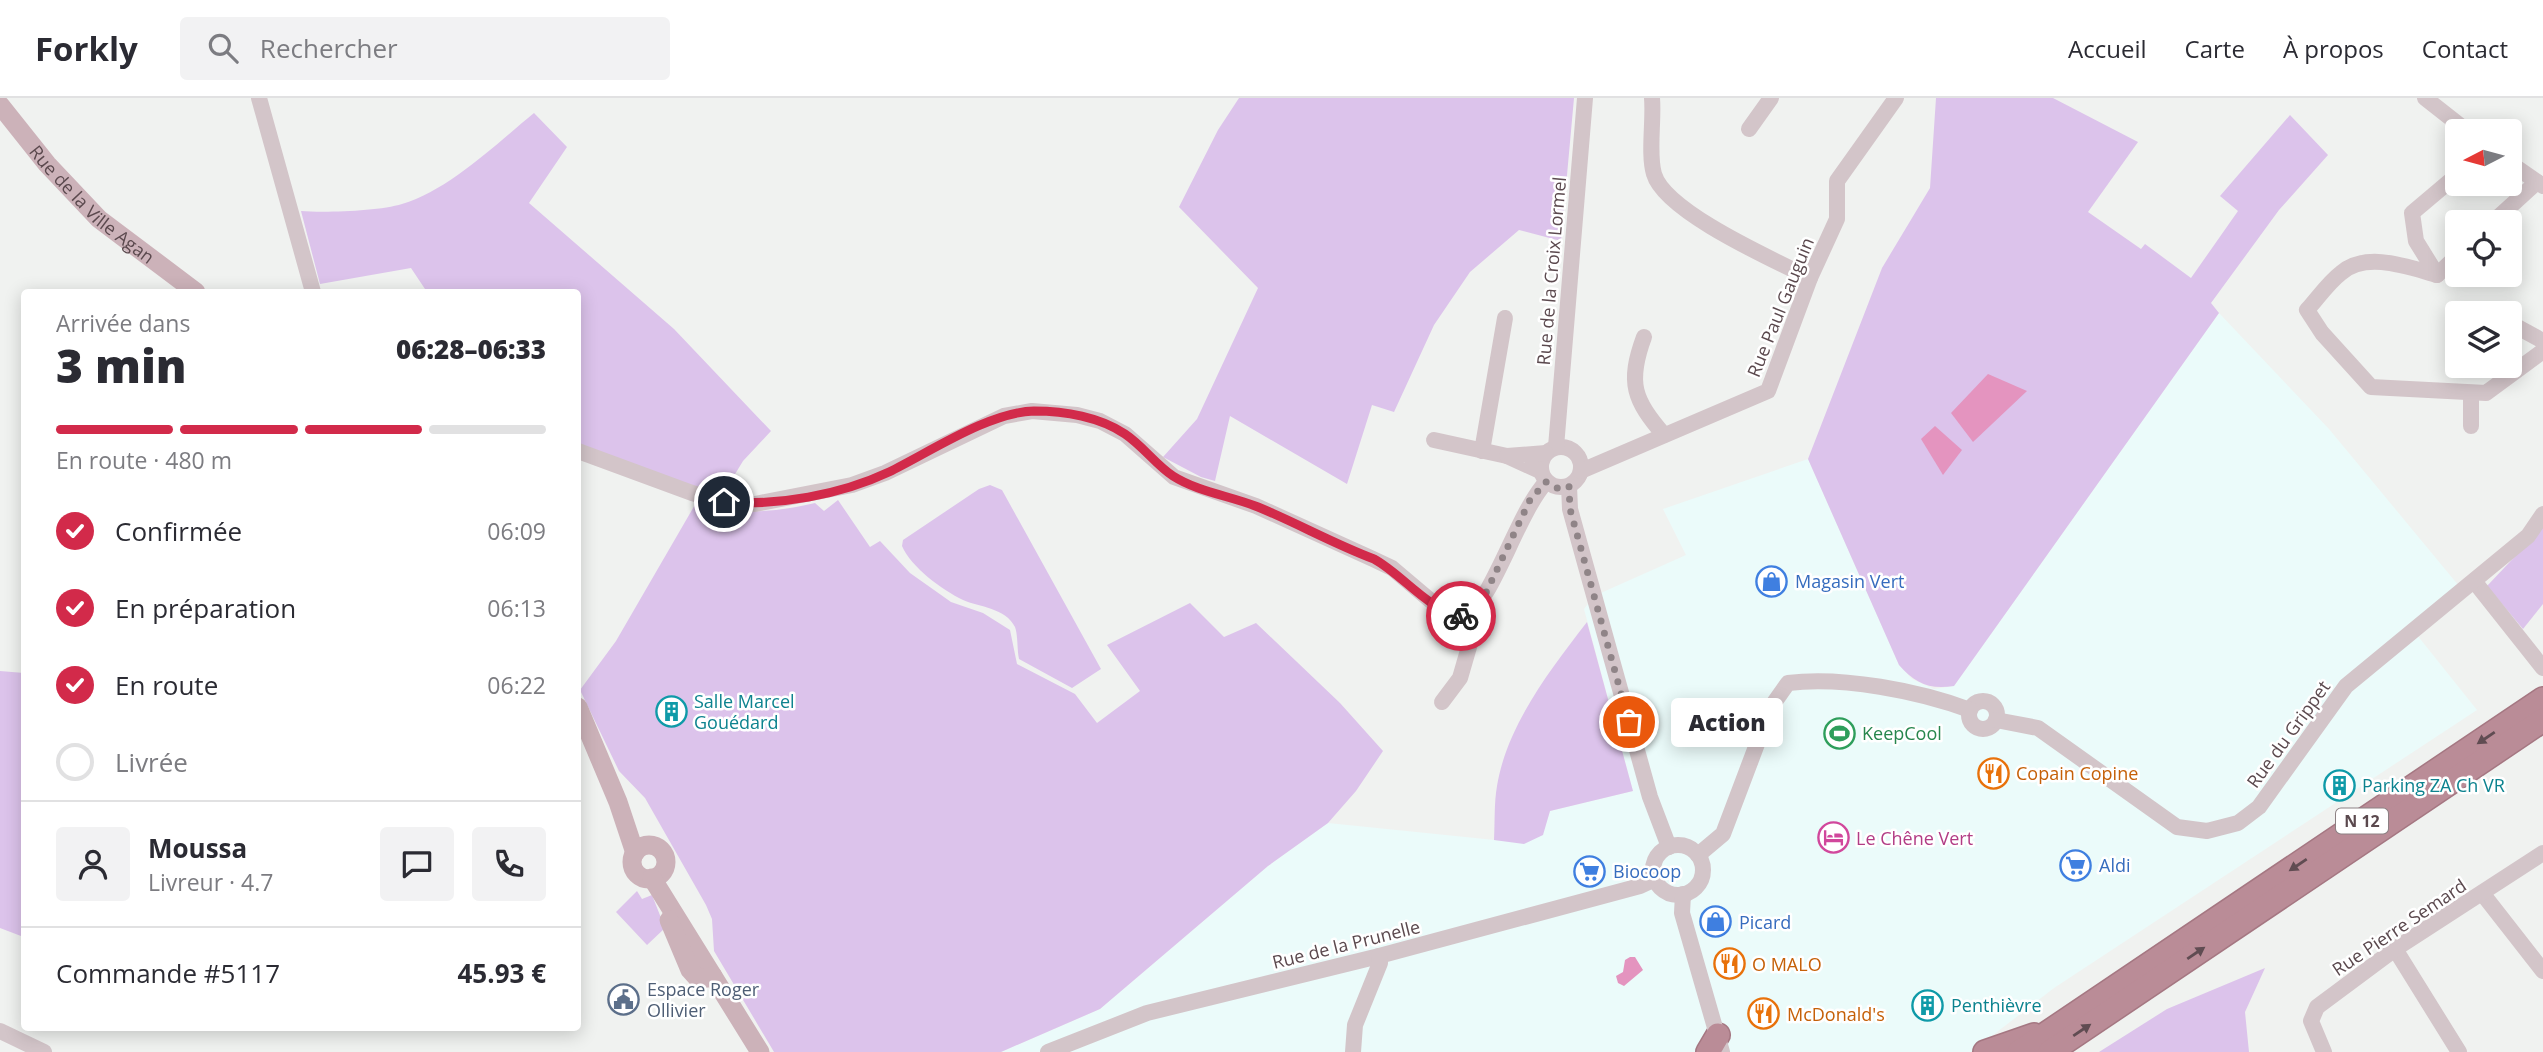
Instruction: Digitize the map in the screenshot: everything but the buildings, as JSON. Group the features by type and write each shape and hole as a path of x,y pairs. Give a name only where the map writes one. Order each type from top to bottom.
{"highway":[{"name":"N 12","path":"2137,984 2543,699"},
{"name":"N 12","path":"2019,1052 2054,1045 2109,1002 2543,720"},
{"path":"1985,1052 2054,1045"}],"main road":[{"name":"Rue de la Ville Agan","path":"0,105 47,163 99,219 192,289"},
{"path":"581,714 618,802 642,849"},
{"path":"642,849 663,852 658,873 676,937 690,970 706,978"},
{"path":"642,849 632,863 637,873 658,873"},
{"path":"658,873 706,978 760,1052"},
{"path":"663,896 679,917"}],"street":[{"path":"259,98 312,289"},
{"name":"Rue de la Croix Lormel","path":"1551,450 1585,98"},
{"path":"1652,98 1654,175 1672,199 1717,230 1810,278"},
{"path":"1749,130 1771,98"},
{"path":"2426,98 2452,119"},
{"name":"Rue Paul Gauguin","path":"1581,471 1768,391 1810,278 1838,219 1837,181 1890,100"},
{"path":"2508,210 2540,184 2522,171"},
{"path":"2437,275 2416,241 2412,213 2445,184"},
{"path":"2437,275 2403,266 2363,262 2342,272 2307,310 2322,333 2371,387 2486,393 2543,351"},
{"path":"2437,275 2445,267"},
{"path":"1482,451 1506,318"},
{"path":"2522,330 2543,341"},
{"path":"1644,337 1637,355 1636,386 1640,406 1664,435"},
{"path":"2471,393 2471,426"},
{"path":"581,453 692,493 724,502 755,504 813,495 874,477 1004,416 1032,411 1077,415 1100,421 1125,434 1174,477 1256,506 1374,559 1392,568 1444,612 1466,617"},
{"path":"1434,440 1507,456 1543,476 1557,488 1569,486"},
{"path":"1466,617 1482,601 1543,476 1551,450"},
{"path":"1507,456 1551,450 1575,452 1581,471 1569,486 1570,509 1650,797 1669,847"},
{"name":"Rue du Grippet","path":"1702,852 1723,834 1770,707 1788,683 1819,678 1940,698 1970,710 1977,702 1989,702 1997,712 1996,720 2038,728 2177,827 2207,831 2238,823 2259,807 2346,686 2528,536 2543,514"},
{"path":"2474,581 2543,668"},
{"path":"1441,702 1460,678 1471,640 1466,617"},
{"path":"1685,846 1702,852 1703,871 1697,886 1683,894 1667,892 1655,879 1654,864 1669,847 1685,846"},
{"name":"Rue Pierre Semard","path":"2324,1052 2311,1020 2316,1007 2395,949 2543,853"},
{"name":"Rue de la Prunelle","path":"1048,1052 1147,1013 1379,956 1628,890 1655,879"},
{"path":"2482,893 2543,971"},
{"path":"1683,894 1682,913 1716,1046"},
{"path":"2395,949 2459,1052"},
{"path":"1353,1052 1355,1025 1380,963 1379,956"},
{"path":"0,1031 44,1052"}],"shaded area":[{"path":"1239,98 1574,98 1561,241 1519,230 1470,272 1434,325 1394,412 1372,405 1347,484 1230,416 1215,481 1201,477 1163,457 1197,419 1258,288 1179,207 1218,130"},
{"path":"1936,98 2053,98 2138,142 2088,212 2141,249 2145,244 2191,278 2238,211 2220,196 2290,115 2328,155 2279,210 2211,303 2219,313 1954,686 1945,687 1923,684 1899,665 1808,459 1882,268 1930,188"},
{"path":"534,113 567,147 529,203 674,329 771,431 743,461 723,494 702,491 581,448 581,289 425,289 411,268 320,284 301,211 338,212 402,204 437,188 471,165"},
{"path":"2219,313 2329,429 2459,586 2409,625 2477,710 2054,988 1971,1052 1001,1052 1100,1009 1268,866 1328,823 1524,843 1542,835 1550,811 1633,791 1584,609 1594,596 1686,555 1663,509 1808,459 1899,665 1912,679 1934,689 1954,686"},
{"path":"1988,374 2027,391 1973,442 1951,413"},
{"path":"1935,426 1962,450 1943,475 1921,439"},
{"path":"990,485 1002,490 1101,669 1072,688 1019,659 1017,634 1011,621 999,612 963,600 946,590 912,562 902,546 903,540 979,489"},
{"path":"838,500 870,547 880,541 910,573 951,602 983,613 1010,630 1017,664 1075,694 1097,723 1140,691 1107,645 1190,603 1224,637 1256,623 1340,703 1383,751 1356,791 1328,823 1268,866 1100,1009 1001,1052 774,1052 714,951 712,919 706,905 645,798 619,771 581,689 616,641 696,503 756,511 815,503 824,511"},
{"path":"2543,527 2543,604 2523,629 2487,586"},
{"path":"1587,622 1633,791 1550,811 1543,835 1524,844 1494,840 1497,786 1510,741 1532,699"},
{"path":"0,671 21,673 21,936 0,928"},
{"path":"637,891 642,899 652,895 665,928 647,945 616,912"},
{"path":"1635,957 1643,970 1624,986 1618,983 1616,976 1623,972 1625,960"},
{"path":"2265,968 2245,1012 2249,1052 2099,1052 2167,1009"}],"way so far":[{"path":"1461,616 1466,617 1473,612 1482,601 1530,500 1546,482 1557,488 1569,486 1570,509 1629,722"}],"place":[{"name":"Magasin Vert","path":"1772,581"},
{"name":"Salle Marcel Gouédard","path":"671,711"},
{"name":"Action","path":"1629,722"},
{"name":"KeepCool","path":"1839,733"},
{"name":"Copain Copine","path":"1993,773"},
{"name":"Parking ZA Ch VR","path":"2339,785"},
{"name":"Le Chêne Vert","path":"1833,838"},
{"name":"Aldi","path":"2076,865"},
{"name":"Biocoop","path":"1590,871"},
{"name":"Picard","path":"1716,922"},
{"name":"O MALO","path":"1729,964"},
{"name":"Espace Roger Ollivier","path":"624,999"},
{"name":"Penthièvre","path":"1928,1005"},
{"name":"McDonald's","path":"1764,1014"}],"route":[{"path":"724,502 755,504 779,501 852,485 885,473 1004,416 1032,411 1077,415 1100,421 1125,434 1174,477 1256,506 1392,568 1444,612 1461,616"}]}
